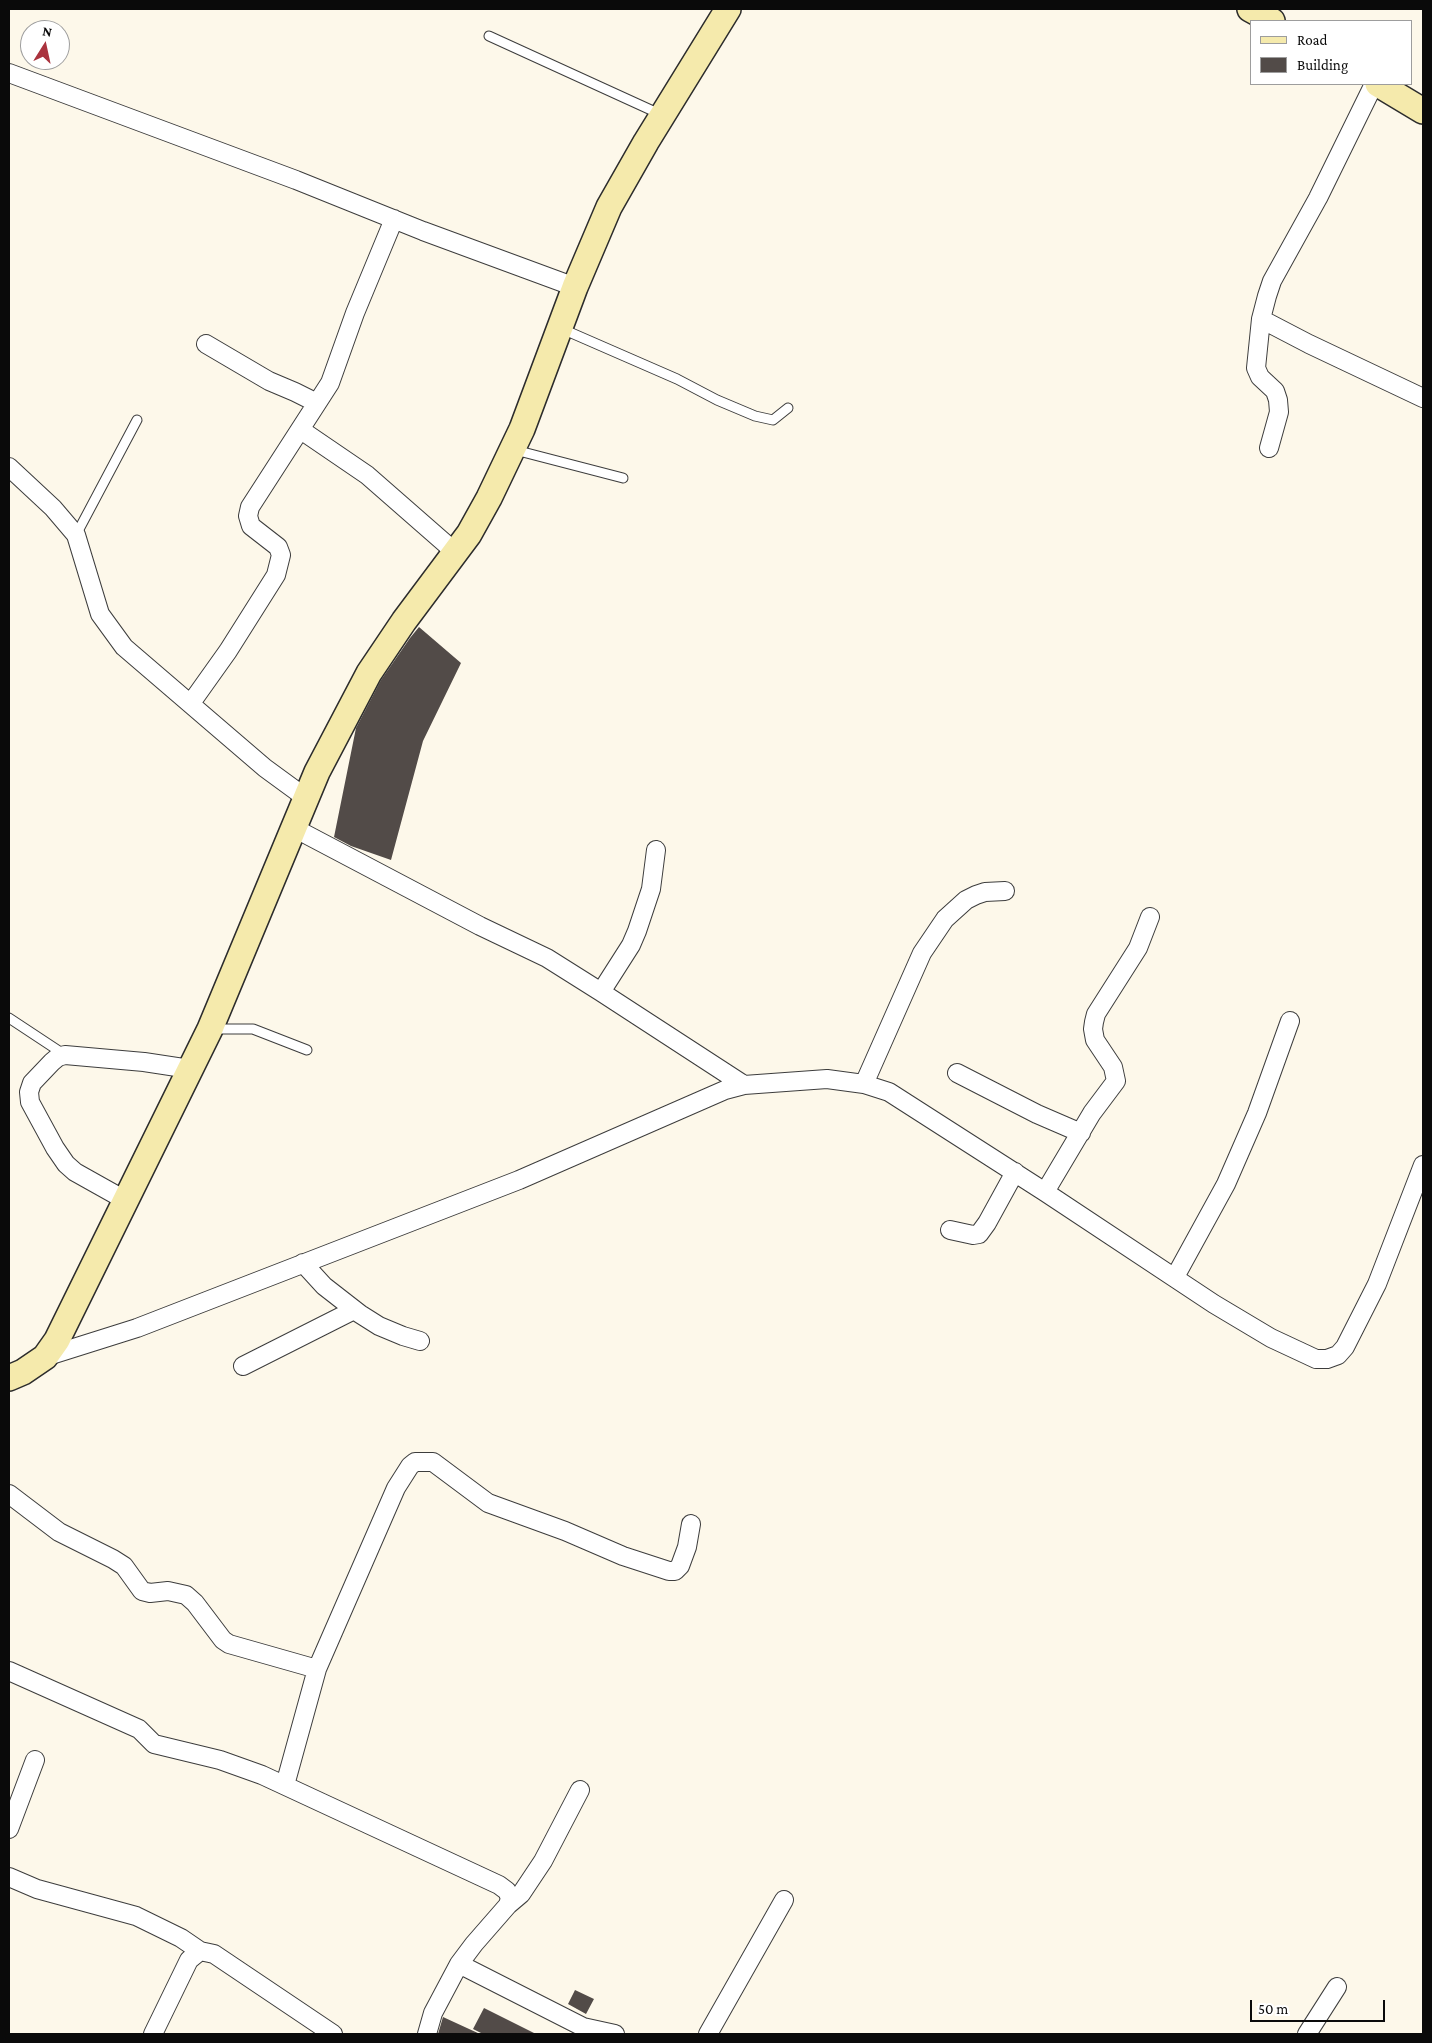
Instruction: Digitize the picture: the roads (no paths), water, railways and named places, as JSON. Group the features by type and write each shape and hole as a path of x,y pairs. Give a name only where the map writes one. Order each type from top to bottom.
{"main road":[{"path":"9,1378 23,1372 45,1357 56,1340 210,1029 317,772 369,673 404,621 469,534 489,498 522,429 575,287 609,207 728,9"},
{"path":"1250,9 1270,20"},
{"path":"1380,85 1423,111"}],"street":[{"path":"9,73 575,287"},
{"path":"1268,448 1279,412 1275,391 1260,377 1256,368 1261,319 1272,281 1318,198 1374,85"},
{"path":"191,703 228,651 276,575 281,555 278,547 251,526 248,516 250,507 330,383 354,313 394,219"},
{"path":"1261,319 1423,398"},
{"path":"206,344 269,381 317,403"},
{"path":"301,430 367,475 455,552"},
{"path":"9,467 53,508 76,535 81,547 93,597 100,614 124,647 265,768 306,798"},
{"path":"294,828 480,926 547,958 744,1085"},
{"path":"602,992 631,945 637,931 650,889 656,850"},
{"path":"864,1084 922,953 940,926 966,900 985,892 1005,891"},
{"path":"1045,1192 1092,1114 1116,1081 1113,1067 1096,1040 1092,1029 1096,1014 1138,948 1150,917"},
{"path":"1175,1277 1226,1184 1258,1113 1290,1021"},
{"path":"125,1200 75,1172 66,1164 30,1102 29,1092 32,1083 58,1057 66,1055 144,1062 190,1069"},
{"path":"957,1073 1037,1114 1081,1133"},
{"path":"45,1357 137,1328 519,1180 725,1090 744,1085 827,1079 864,1084 888,1092 1271,1338 1316,1358 1327,1359 1338,1355 1345,1347 1377,1284 1423,1165"},
{"path":"950,1230 973,1235 979,1234 1015,1172"},
{"path":"303,1263 324,1286 354,1310 379,1326 420,1341"},
{"path":"242,1366 354,1310"},
{"path":"285,1785 317,1669 396,1488 410,1466 416,1462 433,1462 488,1503 565,1531 623,1556 669,1571 675,1571 680,1566 687,1547 691,1524"},
{"path":"9,1494 59,1532 124,1566 142,1591 150,1593 168,1591 186,1595 196,1603 223,1640 229,1644 317,1669"},
{"path":"9,1671 139,1729 154,1744 220,1760 262,1775 499,1885 507,1892 510,1898 508,1905"},
{"path":"9,1829 34,1760"},
{"path":"427,2034 434,2013 459,1964 508,1905 521,1894 543,1861 580,1790"},
{"path":"9,1877 37,1889 136,1916 181,1938 200,1951 214,1954 333,2034"},
{"path":"708,2034 784,1900"},
{"path":"153,2034 188,1960 200,1951"},
{"path":"459,1964 583,2026 615,2034"},
{"path":"1307,2034 1337,1987"}],"lane":[{"path":"489,36 662,116"},
{"path":"560,328 677,378 717,400 754,416 773,420 788,408"},
{"path":"76,535 137,420"},
{"path":"512,449 623,478"},
{"path":"9,1018 66,1055"},
{"path":"210,1029 253,1029 307,1050"}]}
